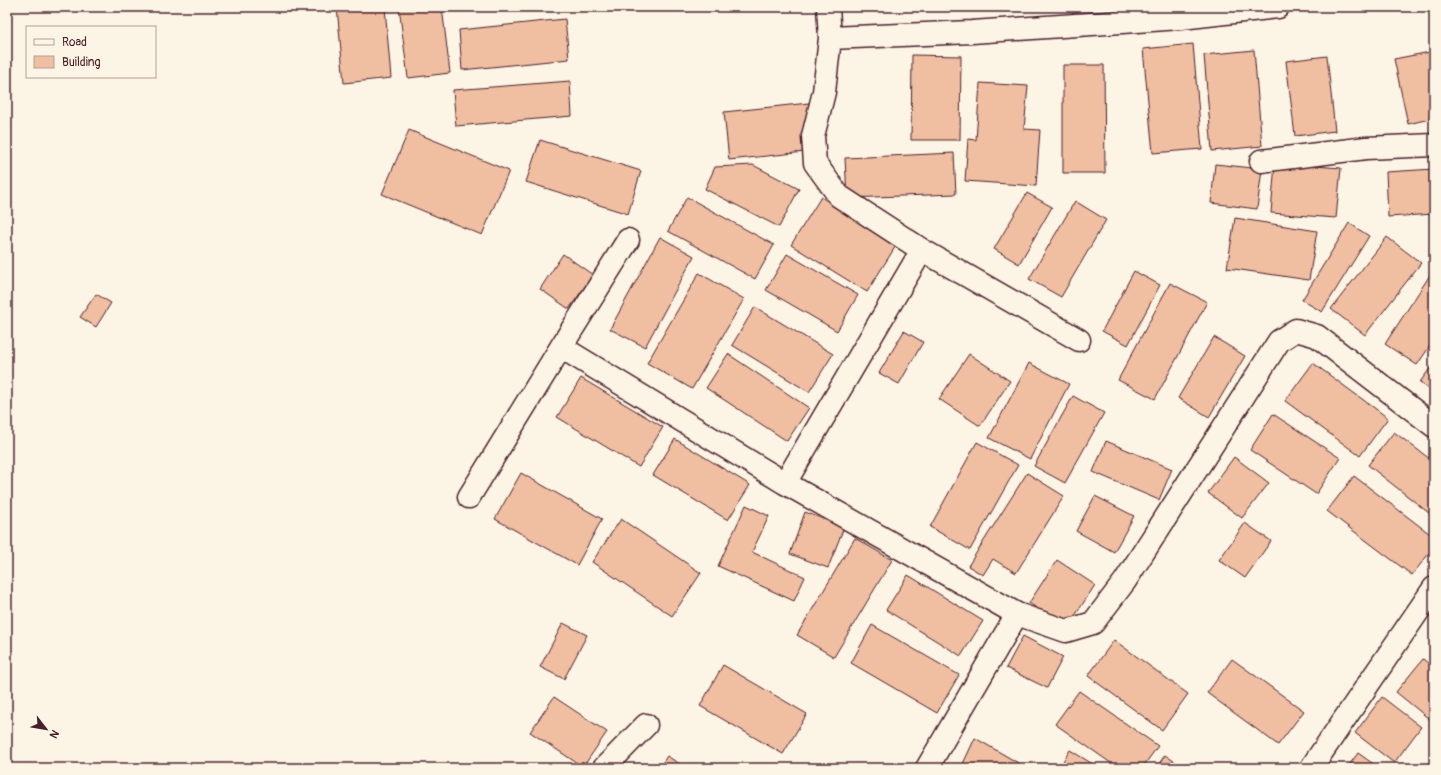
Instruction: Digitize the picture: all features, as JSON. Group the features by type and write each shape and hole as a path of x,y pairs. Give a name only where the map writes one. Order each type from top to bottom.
{"street":[{"path":"828,7 830,38 824,92 813,136 815,163 839,196 922,250 1079,340"},
{"path":"830,38 972,32 1181,18 1278,7"},
{"path":"1261,161 1366,148 1434,145"},
{"path":"469,497 628,240"},
{"path":"785,483 922,250"},
{"path":"561,347 785,483 1017,614 1066,631 1093,623 1125,581 1280,341 1296,330 1317,336 1434,426"},
{"path":"1310,768 1434,588"},
{"path":"927,768 1017,614"},
{"path":"604,768 646,725"}],"building":[{"path":"337,7 385,7 391,78 344,83"},
{"path":"399,7 442,7 450,73 408,78"},
{"path":"565,19 569,59 462,70 459,30"},
{"path":"1193,44 1202,149 1153,153 1143,49"},
{"path":"1254,50 1262,146 1212,151 1204,55"},
{"path":"1430,52 1434,71 1434,118 1408,124 1394,59"},
{"path":"912,55 961,56 960,140 911,140"},
{"path":"1327,56 1335,131 1295,136 1286,61"},
{"path":"1063,65 1104,65 1105,173 1063,173"},
{"path":"570,81 572,116 456,126 453,90"},
{"path":"980,83 1028,86 1024,129 1040,130 1036,186 965,181 968,139 976,140"},
{"path":"809,103 814,151 729,160 724,112"},
{"path":"409,130 509,171 482,235 382,194"},
{"path":"540,140 641,171 628,214 526,182"},
{"path":"954,153 956,194 847,198 845,158"},
{"path":"1275,163 1341,168 1336,218 1271,213"},
{"path":"1215,164 1262,169 1257,209 1211,203"},
{"path":"753,165 799,189 779,227 705,189 715,167"},
{"path":"1434,169 1434,214 1388,217 1386,172"},
{"path":"1027,193 1052,207 1019,264 994,249"},
{"path":"687,197 774,245 755,279 668,231"},
{"path":"821,197 897,244 867,292 791,245"},
{"path":"1075,201 1106,220 1061,297 1029,279"},
{"path":"1235,218 1317,231 1309,280 1227,268"},
{"path":"1349,223 1369,236 1322,312 1302,300"},
{"path":"660,237 694,256 645,347 610,329"},
{"path":"1387,237 1421,263 1365,335 1331,309"},
{"path":"563,254 593,275 569,309 540,289"},
{"path":"787,254 858,295 837,331 766,290"},
{"path":"1434,269 1434,340 1417,365 1385,344"},
{"path":"1134,271 1160,285 1128,345 1102,331"},
{"path":"699,273 744,299 692,389 647,363"},
{"path":"1170,283 1207,302 1155,399 1118,380"},
{"path":"96,294 111,303 96,327 80,317"},
{"path":"755,307 833,354 809,392 732,345"},
{"path":"904,331 923,342 899,384 879,373"},
{"path":"1214,337 1245,356 1209,417 1178,398"},
{"path":"728,354 809,408 787,441 706,388"},
{"path":"969,354 1010,381 980,426 939,399"},
{"path":"1029,363 1069,384 1030,459 989,438"},
{"path":"1313,363 1388,418 1360,456 1285,401"},
{"path":"1434,363 1434,393 1420,382"},
{"path":"581,378 663,427 639,467 557,417"},
{"path":"1073,396 1104,413 1065,483 1034,466"},
{"path":"1273,414 1340,458 1316,494 1250,450"},
{"path":"1394,432 1434,462 1434,517 1368,465"},
{"path":"675,439 750,485 728,520 653,475"},
{"path":"1106,441 1172,469 1159,500 1093,472"},
{"path":"977,442 1018,465 970,550 930,527"},
{"path":"1234,457 1269,483 1242,518 1208,493"},
{"path":"521,473 602,519 577,565 495,519"},
{"path":"1027,473 1064,496 1016,573 993,559 983,575 968,566"},
{"path":"1354,476 1434,537 1434,547 1412,575 1327,511"},
{"path":"1095,496 1134,516 1114,552 1076,531"},
{"path":"746,505 769,516 752,552 805,577 794,601 718,566"},
{"path":"805,512 844,527 828,568 790,554"},
{"path":"621,519 701,573 672,616 592,562"},
{"path":"1245,523 1271,541 1245,578 1219,560"},
{"path":"855,538 892,560 834,657 797,635"},
{"path":"1057,560 1095,585 1067,628 1029,603"},
{"path":"908,575 983,621 961,656 886,610"},
{"path":"563,623 587,635 564,679 540,667"},
{"path":"872,625 959,675 937,713 851,663"},
{"path":"1023,636 1063,657 1047,688 1006,668"},
{"path":"1114,640 1188,694 1162,730 1088,676"},
{"path":"1232,659 1304,711 1278,745 1207,693"},
{"path":"1423,659 1434,668 1434,723 1396,692"},
{"path":"723,665 807,714 783,754 700,706"},
{"path":"1079,691 1158,746 1142,768 1118,768 1055,724"},
{"path":"554,697 607,732 583,767 530,732"},
{"path":"1382,697 1421,727 1394,763 1355,733"},
{"path":"975,738 1027,768 961,768"},
{"path":"1070,750 1099,768 1059,768"},
{"path":"1358,753 1379,768 1347,768"},
{"path":"1165,755 1184,768 1156,768"},
{"path":"667,756 686,768 659,768"}]}
